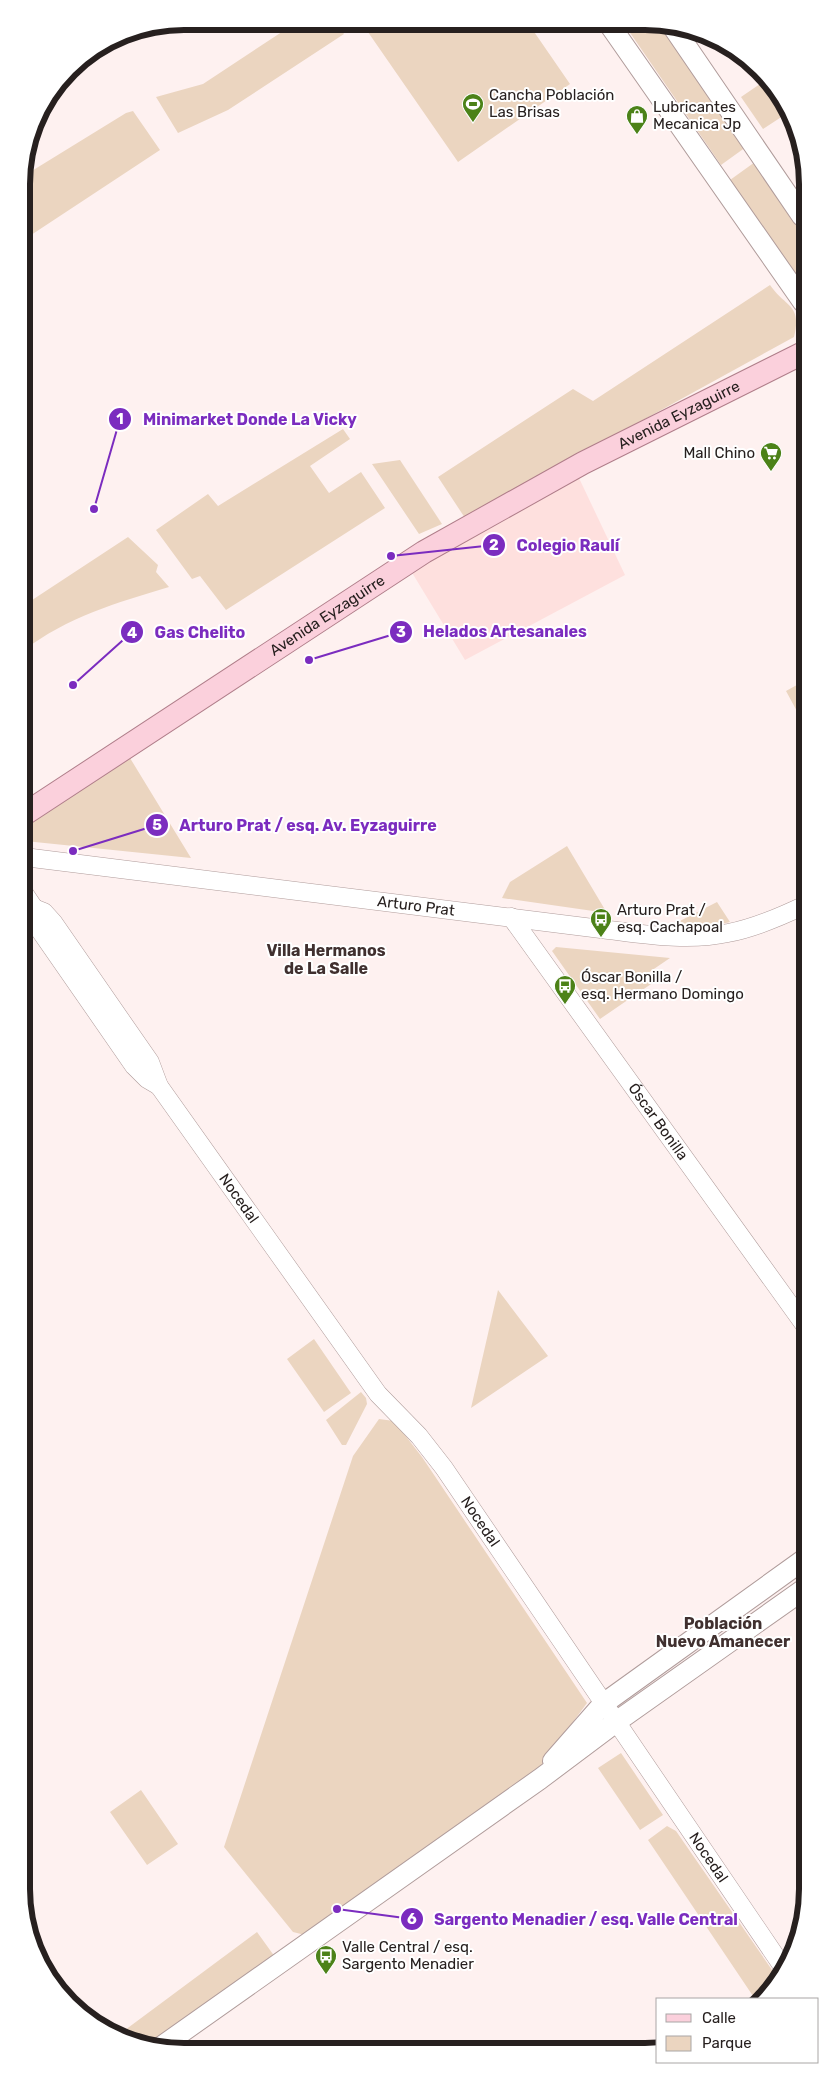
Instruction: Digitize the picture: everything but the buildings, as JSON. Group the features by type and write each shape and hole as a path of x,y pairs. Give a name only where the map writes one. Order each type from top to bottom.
{"main road":[{"path":"613,30 799,296"},
{"path":"678,34 799,212"},
{"name":"Avenida Eyzaguirre","path":"30,811 424,552 583,463 799,351"},
{"path":"540,1779 569,1740 603,1704 799,1563"},
{"path":"168,2042 540,1779 616,1722 799,1592"}],"street":[{"name":"Arturo Prat","path":"30,858 601,929 696,937 750,928 799,907"},
{"name":"Nocedal","path":"30,902 34,908 39,930 140,1074 159,1086 378,1394 418,1436 444,1468 779,1963"},
{"name":"Óscar Bonilla","path":"512,917 799,1317"}],"shaded area":[{"path":"578,476 625,575 465,660 408,566"}],"green space":[{"path":"285,30 341,30 344,34 228,110 178,133 156,97 203,84"},
{"name":"Cancha Población Las Brisas","path":"367,30 533,30 570,84 458,162"},
{"path":"628,30 667,32 746,147 721,165"},
{"path":"762,83 783,116 763,129 741,97"},
{"path":"133,111 160,150 30,236 30,172 126,113"},
{"path":"755,162 799,230 799,281 730,180"},
{"path":"770,285 794,312 796,326 794,337 465,518 438,477 573,389 593,401"},
{"path":"343,429 350,439 310,466 329,493 361,472 385,508 226,610 200,576 192,579 156,530 208,494 218,506"},
{"path":"400,460 442,524 419,534 372,464"},
{"path":"128,537 158,565 156,572 169,587 93,612 57,629 30,646 30,601"},
{"path":"799,684 799,715 786,691"},
{"path":"130,758 191,858 30,842 30,824"},
{"path":"567,846 607,913 502,898 510,882"},
{"path":"717,902 730,922 705,928 674,924"},
{"path":"556,947 670,958 648,973 654,982 600,1019 552,951"},
{"path":"498,1290 548,1356 471,1408"},
{"path":"314,1339 351,1393 324,1412 287,1359"},
{"path":"361,1392 366,1398 367,1404 346,1445 342,1445 326,1420"},
{"path":"379,1419 394,1421 422,1457 587,1703 534,1775 305,1935 293,1932 224,1847 353,1456"},
{"path":"621,1753 663,1815 640,1830 598,1768"},
{"path":"141,1790 178,1844 147,1865 110,1812"},
{"path":"667,1826 676,1831 774,1972 754,1998 648,1840"},
{"path":"257,1932 275,1957 157,2040 124,2031"}],"place":[{"name":"Cancha Población Las Brisas","path":"473,123"},
{"name":"Lubricantes Mecanica Jp","path":"637,135"},
{"name":"Mall Chino","path":"771,472"},
{"name":"Minimarket Donde La Vicky","path":"94,509"},
{"name":"Colegio Raulí","path":"391,556"},
{"name":"Helados Artesanales","path":"309,660"},
{"name":"Gas Chelito","path":"73,685"},
{"name":"Arturo Prat / esq. Av. Eyzaguirre","path":"73,851"},
{"name":"Arturo Prat / esq. Cachapoal","path":"601,938"},
{"name":"Óscar Bonilla / esq. Hermano Domingo","path":"565,1005"},
{"name":"Sargento Menadier / esq. Valle Central","path":"337,1909"},
{"name":"Valle Central / esq. Sargento Menadier","path":"326,1975"}],"district":[{"name":"Villa Hermanos de La Salle","path":"326,959"},
{"name":"Población Nuevo Amanecer","path":"723,1632"}]}
